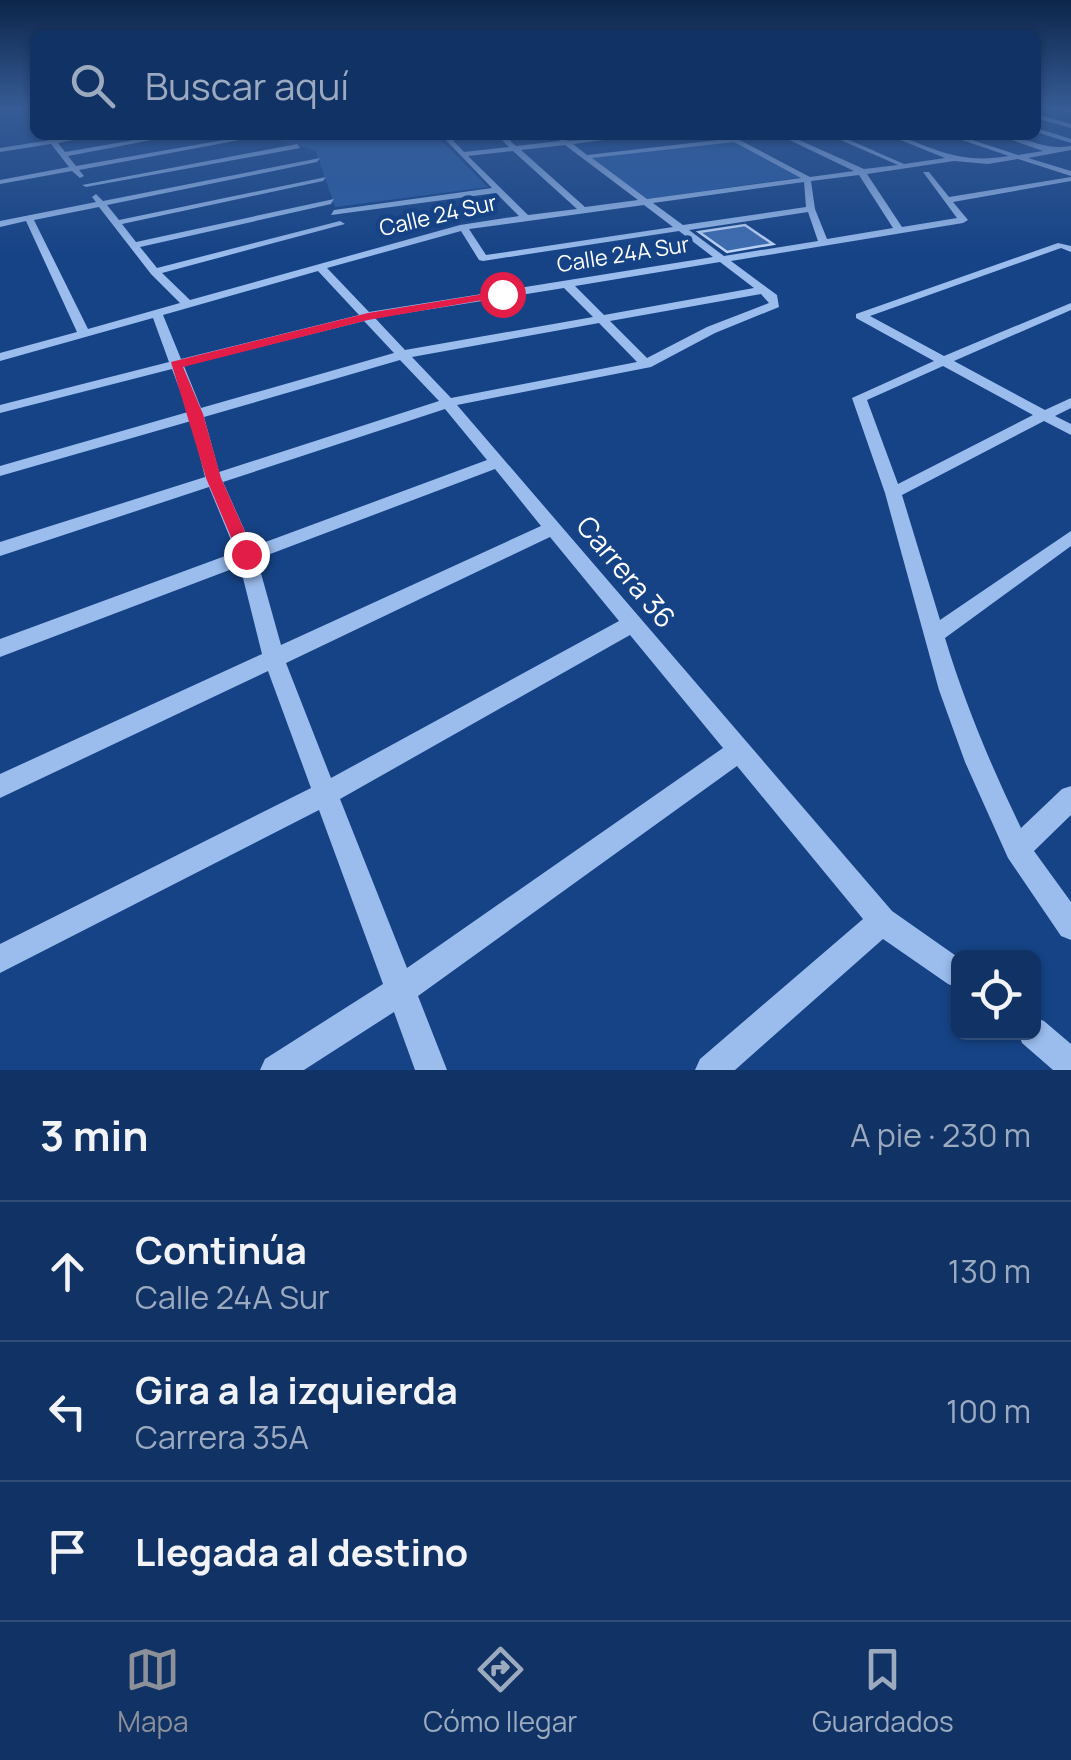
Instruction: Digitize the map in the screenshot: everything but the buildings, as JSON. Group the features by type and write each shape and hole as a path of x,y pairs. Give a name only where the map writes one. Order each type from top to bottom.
{"street":[{"path":"66,157 155,272 188,305"},
{"path":"5,178 141,157"},
{"path":"86,185 239,157"},
{"path":"316,157 354,256"},
{"path":"465,157 524,216"},
{"path":"525,157 581,208"},
{"path":"0,549 448,403 646,364 711,330 776,305 763,290 585,157"},
{"path":"766,157 807,178 811,209 823,242"},
{"path":"830,157 860,171 899,230"},
{"path":"885,157 905,165"},
{"path":"950,157 958,160"},
{"path":"1016,157 1071,176"},
{"name":"Calle 24 Sur","path":"0,357 462,227 905,165 1016,157"},
{"path":"0,224 317,160"},
{"path":"926,174 948,200 1071,176"},
{"path":"116,223 323,179"},
{"path":"334,212 499,190"},
{"path":"136,245 330,200"},
{"name":"Calle 24A Sur","path":"0,409 368,316 963,220 948,200"},
{"path":"462,227 482,258 811,209"},
{"path":"29,218 84,334"},
{"path":"155,272 340,224"},
{"path":"1066,247 860,316 1071,430"},
{"name":"Carrera 36","path":"319,266 406,354 882,920 951,969"},
{"path":"566,282 646,364"},
{"path":"0,471 406,354 763,290"},
{"path":"1071,306 859,398 893,492 950,690 970,744 1017,849 1071,926"},
{"path":"156,314 196,414 213,478 246,554 274,659 431,1070"},
{"path":"893,492 1071,402"},
{"path":"0,648 498,462"},
{"path":"0,786 553,528"},
{"path":"936,633 1071,538"},
{"path":"0,958 324,795 633,623"},
{"path":"276,1070 402,989 739,751"},
{"path":"1017,849 1071,798"},
{"path":"711,1070 882,920"},
{"path":"1041,1039 1071,1066"}],"shaded area":[{"path":"318,157 458,157 488,187 335,207"},
{"path":"763,157 801,177 647,199 590,158"}],"route":[{"path":"246,554 213,478 196,414 176,365 368,316 502,294"}]}
